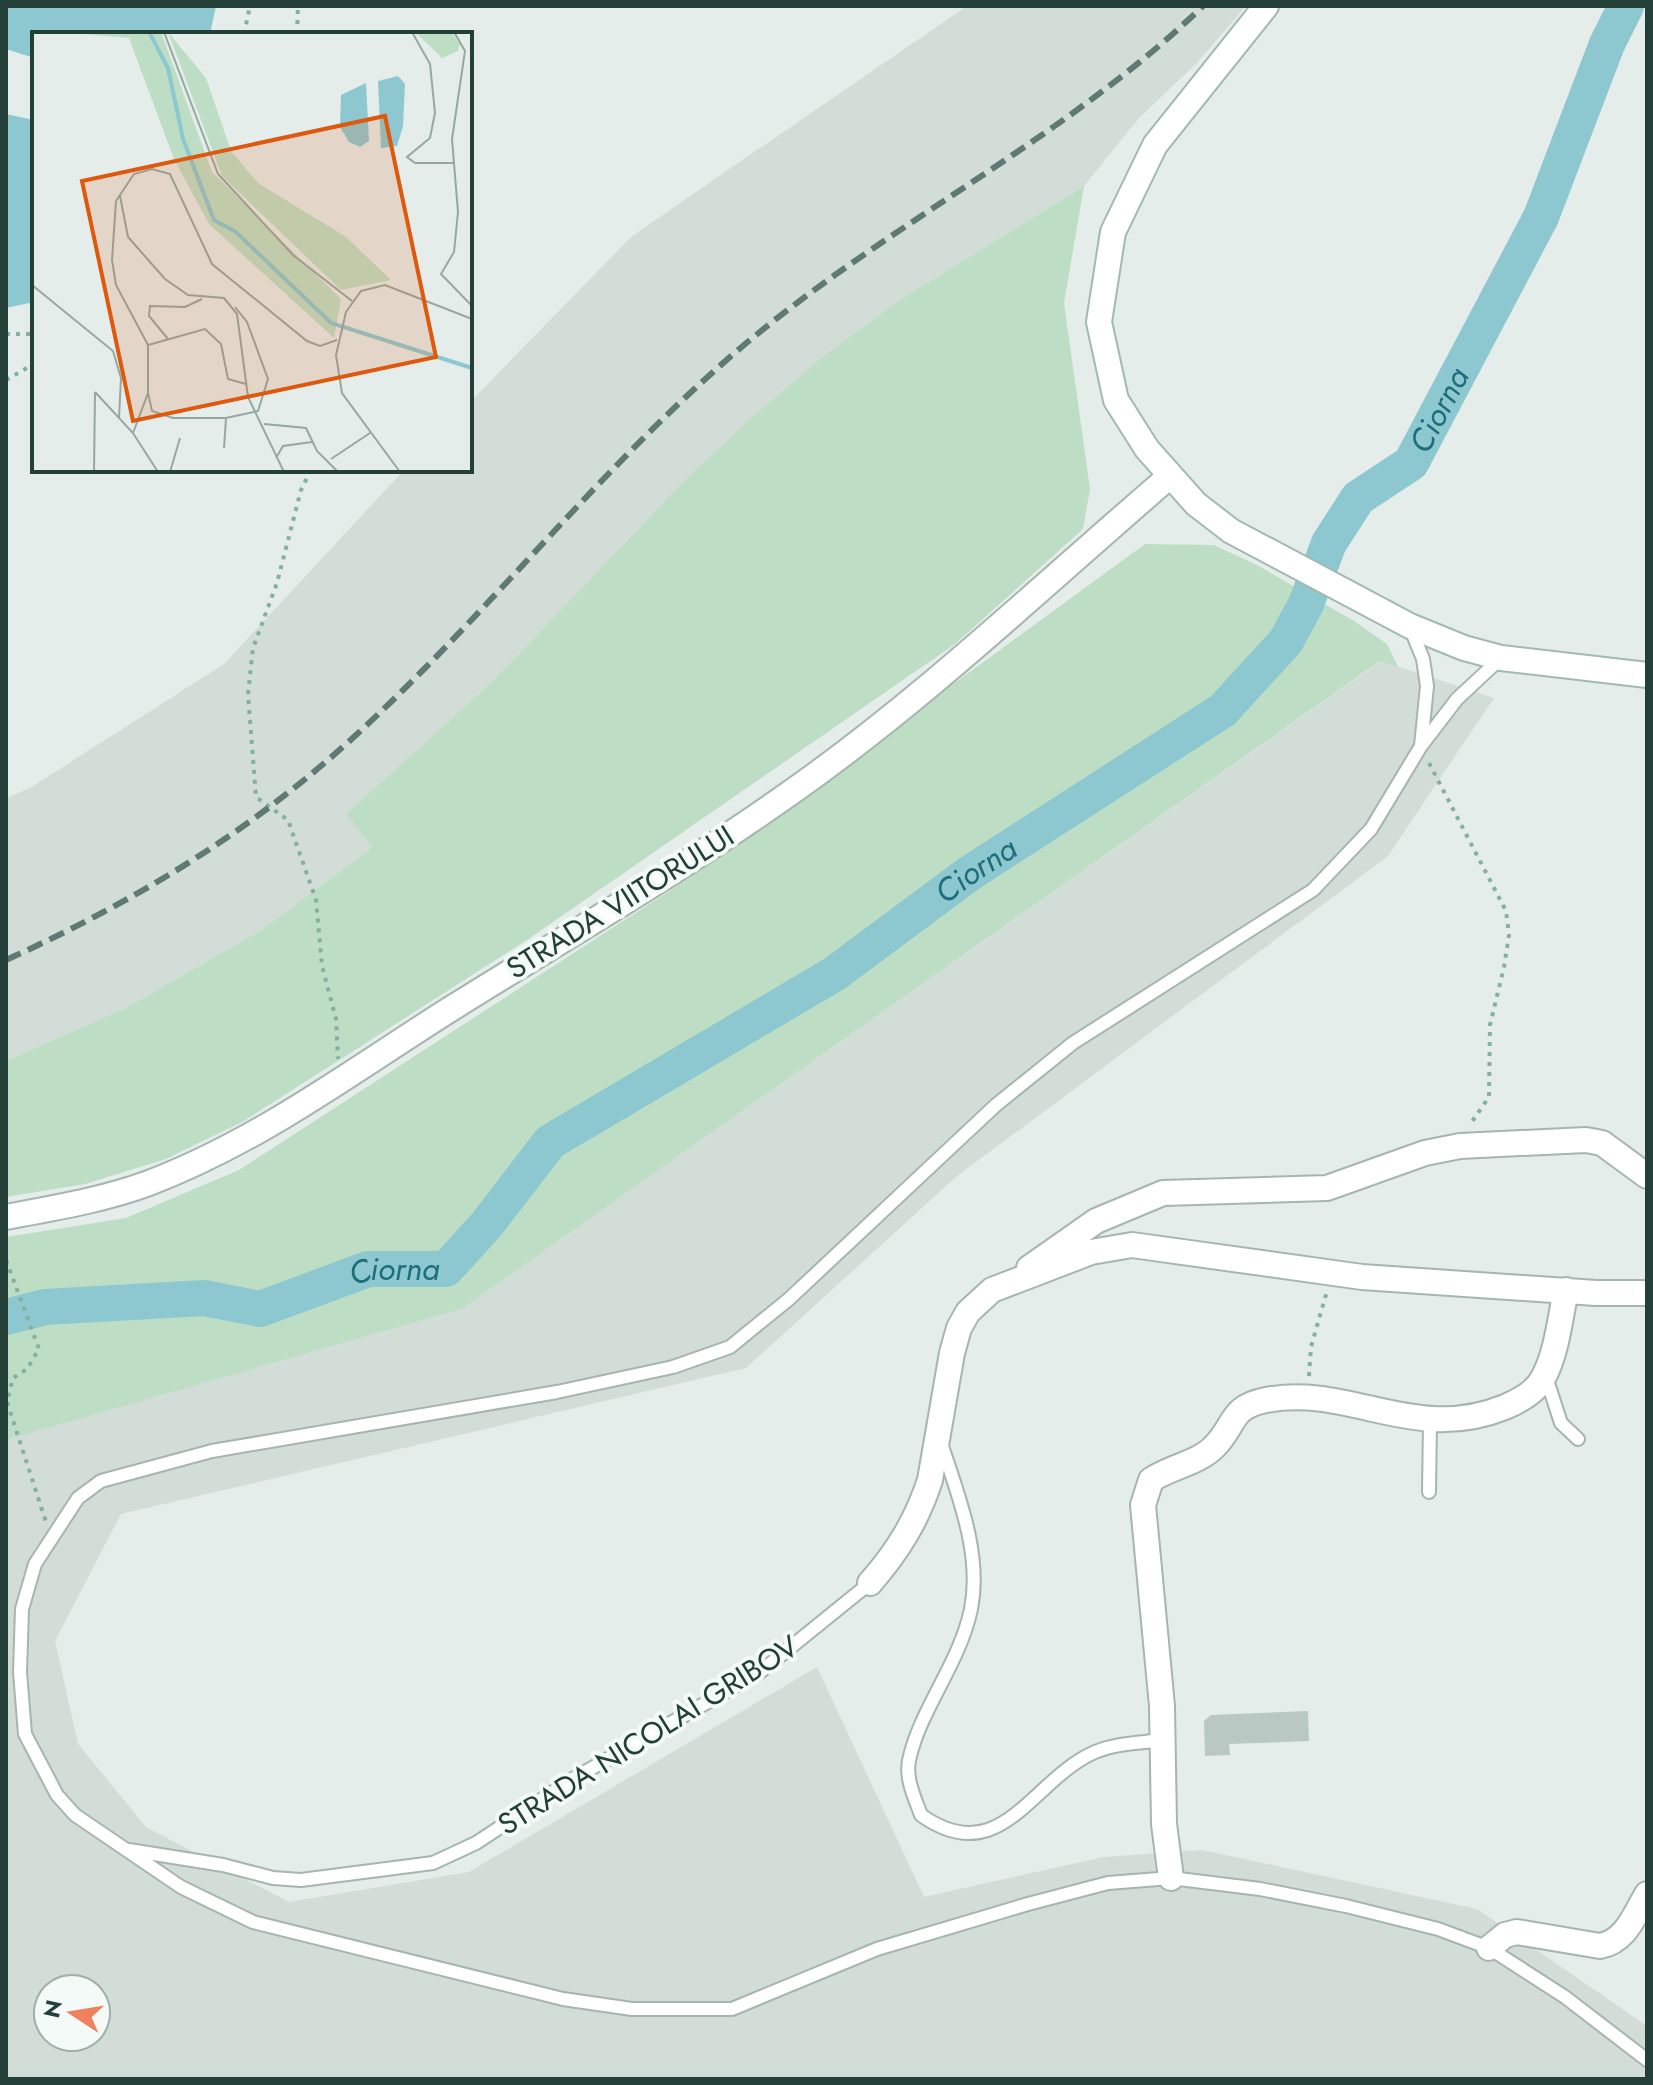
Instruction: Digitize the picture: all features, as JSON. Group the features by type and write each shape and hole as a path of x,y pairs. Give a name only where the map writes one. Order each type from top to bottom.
{"street":[{"path":"1266,6 1155,145 1113,232 1099,322 1116,400 1147,449 1196,504 1231,531 1348,594 1410,626 1464,648 1501,658 1647,675"},
{"name":"STRADA VIITORULUI","path":"6,1217 76,1204 148,1183 235,1145 340,1082 784,798 884,721 1170,476"},
{"path":"1008,1284 1096,1221 1163,1193 1327,1188 1425,1153 1470,1146 1586,1140 1602,1143 1647,1176"},
{"name":"STRADA NICOLAI GRIBOV","path":"870,1583 903,1544 922,1504 939,1436 959,1328 979,1301 1008,1284 1111,1246 1132,1245 1269,1261 1331,1273 1647,1293"},
{"path":"1171,1878 1164,1824 1162,1740 1143,1505 1151,1480 1214,1448 1236,1412 1267,1400 1310,1397 1430,1421 1476,1415 1512,1404 1537,1387 1545,1374 1566,1290"},
{"path":"1489,1948 1505,1935 1517,1932 1600,1946 1613,1943 1623,1935 1647,1894"}],"lane":[{"path":"1410,626 1423,659 1427,686 1421,746"},
{"path":"1501,658 1457,699 1421,746 1371,829 1313,890 1073,1043 996,1105 789,1299 730,1347 673,1367 557,1392 212,1451 136,1469 101,1481 78,1498 50,1536 35,1564 22,1609 20,1672 25,1734 57,1795 75,1815 181,1887 253,1922 563,1999 632,2009 732,2009 877,1949 1108,1883 1171,1878 1260,1889 1346,1906 1438,1929 1489,1948 1565,1997 1647,2060"},
{"path":"1545,1374 1561,1423 1578,1439"},
{"path":"1429,1492 1430,1421"},
{"path":"939,1436 960,1503 974,1582 962,1640 909,1757 909,1783 921,1815 955,1833 984,1832 1010,1819 1093,1753 1162,1740"},
{"name":"STRADA NICOLAI GRIBOV","path":"128,1850 223,1865 273,1878 301,1880 433,1863 476,1843 573,1779 760,1672 870,1583"}],"path":[{"path":"244,32 250,6"},
{"path":"297,32 298,6"},
{"path":"6,334 32,334"},
{"path":"6,380 32,365"},
{"path":"310,472 301,490 277,583 253,648 248,694 256,797 288,820 316,900 322,966 336,1019 340,1082"},
{"path":"1421,746 1506,911 1509,935 1490,1025 1489,1097 1467,1129 1470,1146"},
{"path":"6,1260 39,1349 27,1369 13,1378 7,1402 50,1536"},
{"path":"1310,1397 1311,1347 1331,1273"}],"shaded area":[{"path":"967,6 1246,6 1197,63 1138,119 1084,186 900,300 743,425 681,484 494,680 346,814 373,846 260,931 126,1008 6,1061 6,798 30,788 224,664 402,472 472,472 472,400 632,236"},
{"path":"1381,661 1494,698 1388,856 957,1176 746,1368 121,1514 55,1641 78,1744 146,1827 289,1902 469,1872 817,1667 924,1897 1104,1857 1202,1850 1477,1909 1647,2026 1647,2079 6,2079 6,1440 462,1309"}],"green space":[{"path":"1084,186 1064,303 1090,489 1083,529 955,644 527,940 244,1121 166,1159 85,1184 6,1197 6,1061 126,1008 260,931 372,847 346,814 494,680 681,484 743,425 824,356 900,300"},
{"path":"1145,544 1214,545 1257,565 1354,621 1387,644 1398,667 1380,661 462,1309 6,1440 6,1237 126,1218 239,1170 674,888"}],"water":[{"path":"6,6 216,6 210,32 32,32 32,57 6,49"},
{"path":"6,114 32,120 32,302 6,308"}],"building":[{"path":"1308,1711 1309,1741 1229,1744 1230,1755 1205,1756 1204,1721 1211,1715"}],"waterway":[{"name":"Ciorna","path":"6,1317 45,1307 204,1298 260,1309 368,1269 446,1269 487,1224 550,1142 834,974 970,873 1223,710 1286,641 1306,604 1329,543 1358,498 1411,463 1541,217 1607,44 1626,6"}],"railway":[{"path":"6,960 146,889 233,833 316,770 405,688 638,443 737,351 852,263 1092,99 1203,6"}]}
